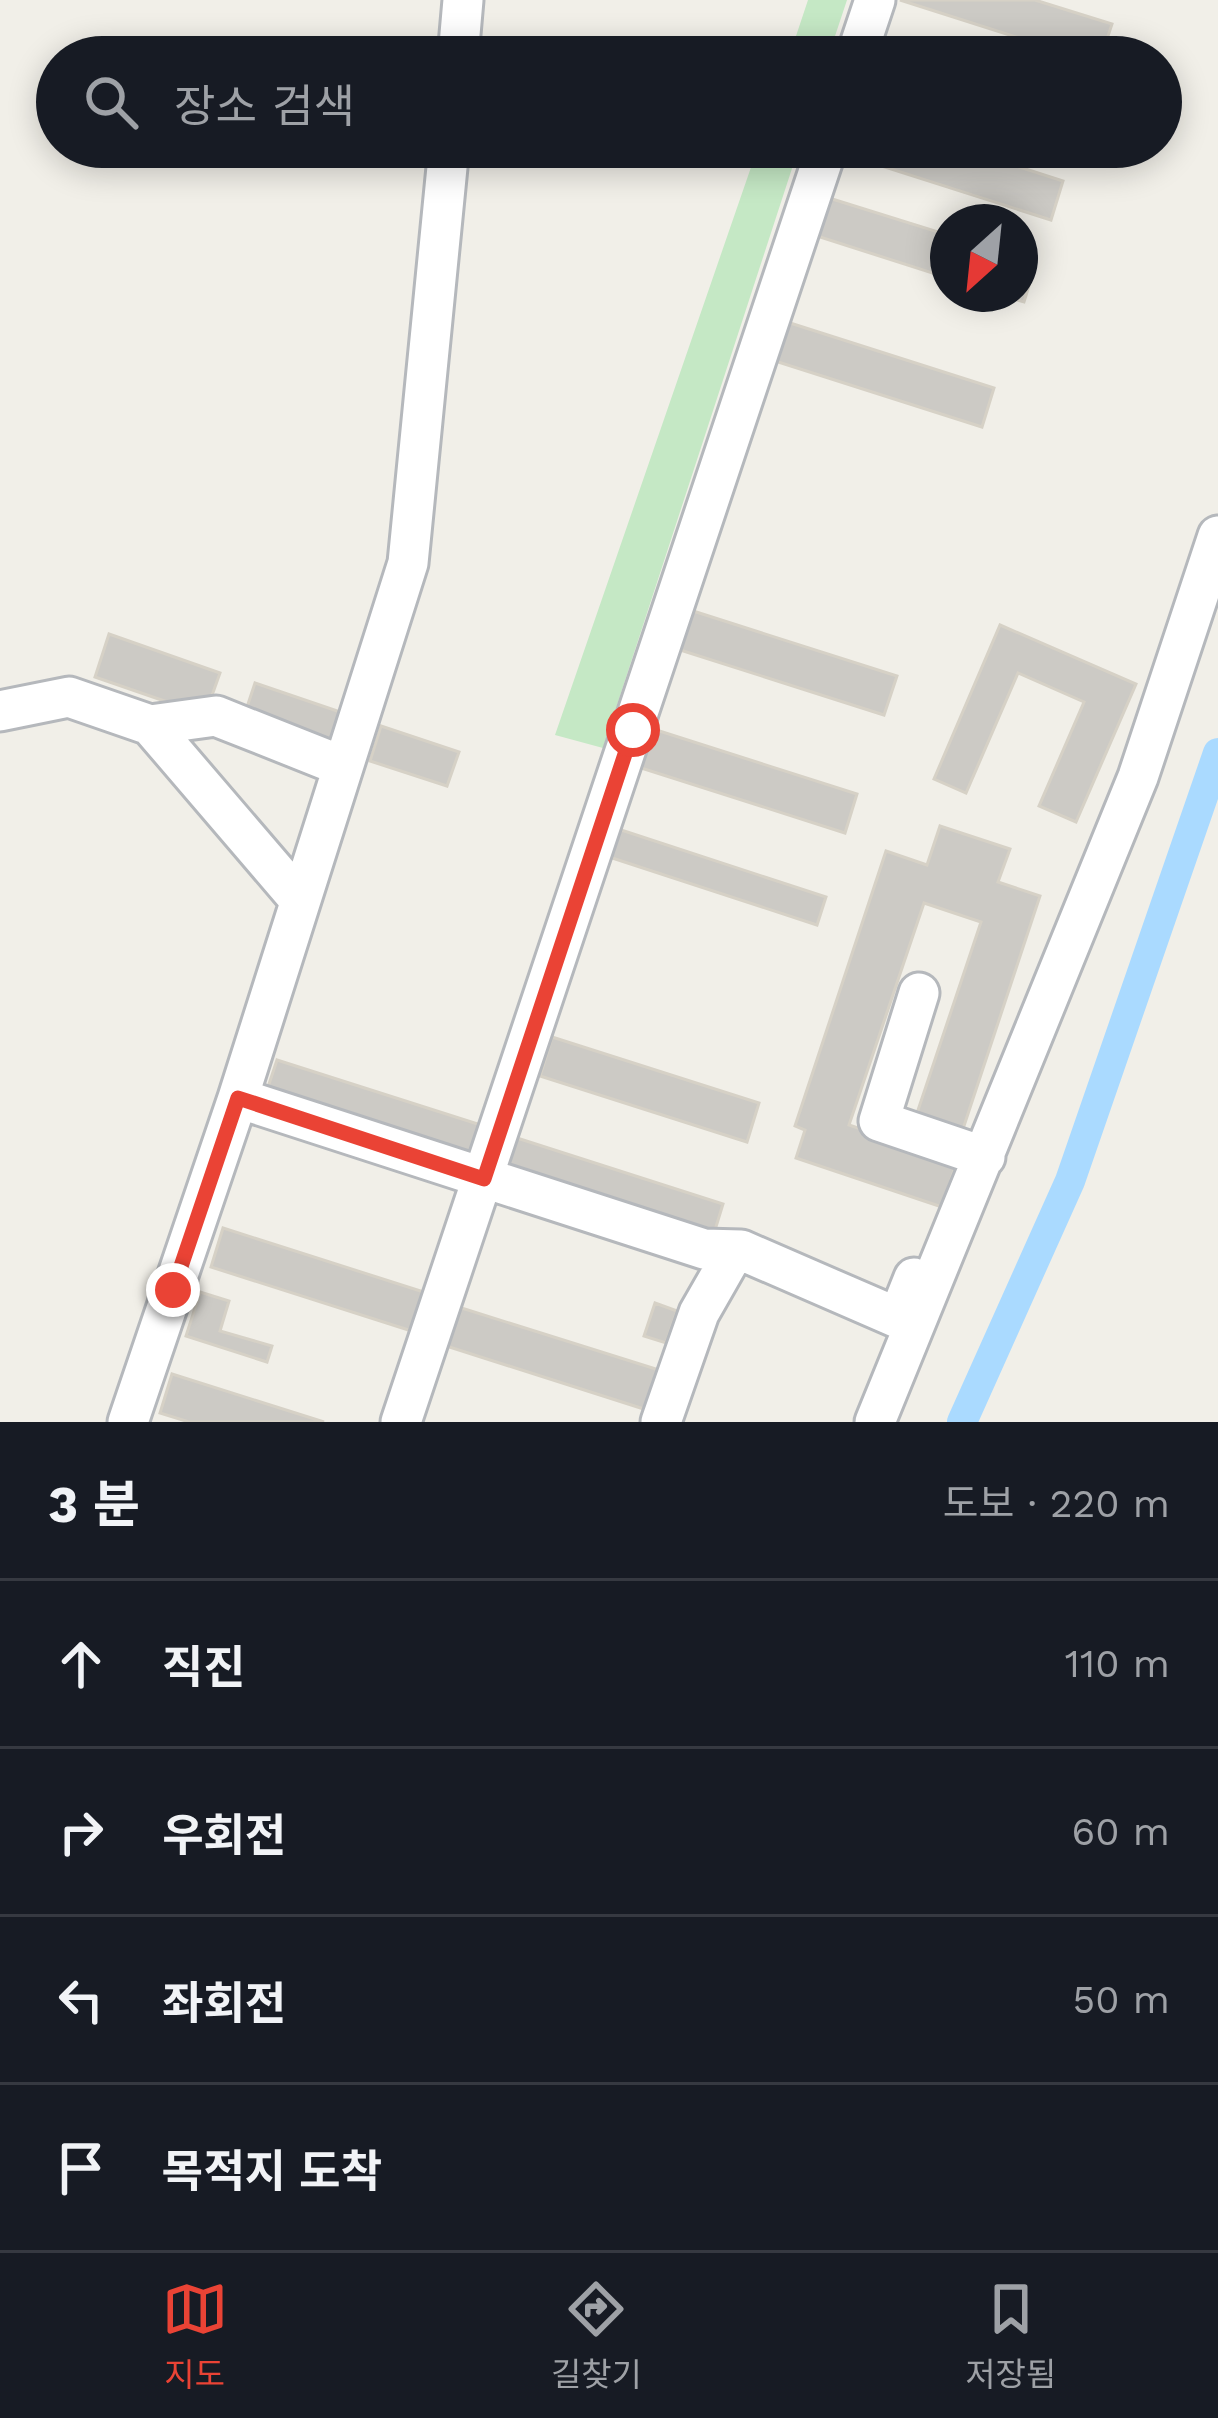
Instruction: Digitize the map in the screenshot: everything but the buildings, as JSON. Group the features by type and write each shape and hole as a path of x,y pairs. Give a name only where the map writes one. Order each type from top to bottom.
{"street":[{"path":"460,36 464,0"},
{"path":"863,36 875,0"},
{"path":"128,1422 238,1098 408,563 447,168"},
{"path":"401,1422 819,168"},
{"path":"238,1098 704,1249 741,1250 898,1318 976,1154 1138,777 1218,536"},
{"path":"0,710 69,697 150,724 215,716 342,766"},
{"path":"150,724 299,899"},
{"path":"919,993 879,1120 976,1154"},
{"path":"875,1422 976,1154"},
{"path":"661,1422 699,1313 734,1250"}],"green space":[{"path":"808,0 847,0 835,36 796,36"},
{"path":"751,168 792,168 603,748 555,735"}],"waterway":[{"path":"962,1422 1070,1181 1218,753"}],"route":[{"path":"173,1290 238,1098 484,1179 633,730"}]}
